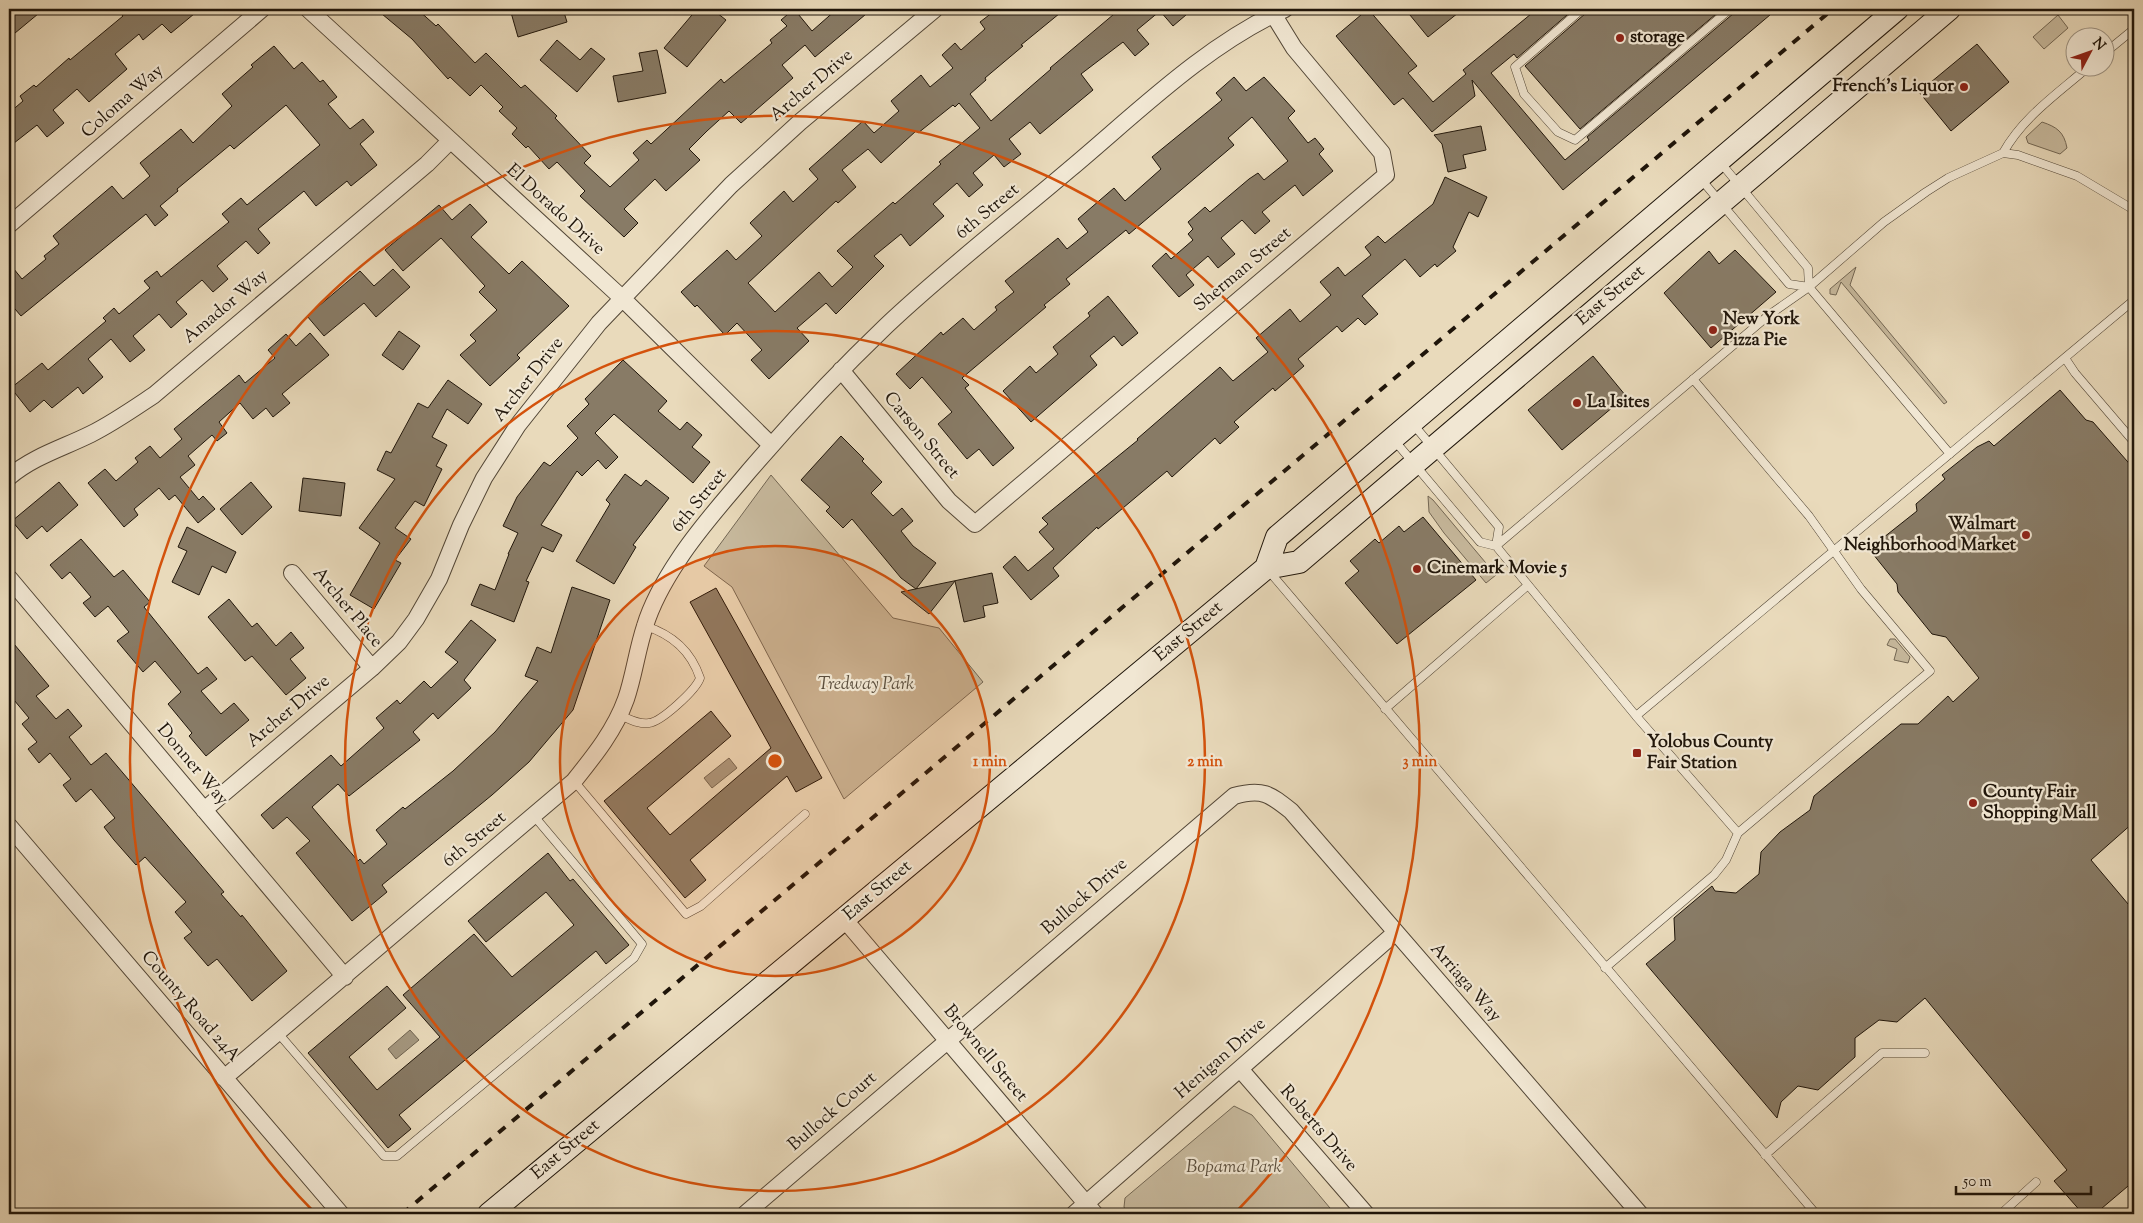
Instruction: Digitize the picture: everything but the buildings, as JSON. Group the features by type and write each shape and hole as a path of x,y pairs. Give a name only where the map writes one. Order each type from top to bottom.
{"street":[{"name":"Coloma Way","path":"9,225 262,9"},
{"name":"El Dorado Drive","path":"308,9 622,298 771,446"},
{"name":"Archer Drive","path":"204,810 372,668 399,642 416,619 439,579 484,478 518,425 622,298 731,185 800,122 935,9"},
{"name":"East Street","path":"1266,568 1277,537 1897,9"},
{"name":"East Street","path":"489,1214 1266,568 1299,562 1949,9"},
{"name":"6th Street","path":"224,1078 574,781 595,755 626,700 645,626 661,590 680,558 723,502 840,370 888,324 1170,84 1228,40 1279,12"},
{"name":"Sherman Street","path":"975,524 1386,175 1382,153 1294,48 1279,12"},
{"name":"Amador Way","path":"9,477 32,460 90,434 154,395 427,164 450,141"},
{"name":"Carson Street","path":"840,370 949,501 975,524"},
{"name":"Archer Place","path":"292,573 372,668"},
{"name":"Donner Way","path":"9,578 345,977"},
{"name":"Arriaga Way","path":"1252,791 1273,797 1291,811 1640,1214"},
{"name":"Bullock Drive","path":"948,1041 1234,796 1252,791"},
{"name":"County Road 24A","path":"9,826 341,1214"},
{"name":"Brownell Street","path":"844,919 948,1041 1085,1211"},
{"name":"Henigan Drive","path":"1085,1211 1240,1069 1395,933"},
{"name":"Bullock Court","path":"745,1214 948,1041"},
{"name":"Roberts Drive","path":"1240,1069 1366,1214"}],"lane":[{"path":"1582,9 1515,67 1524,94 1558,132 1575,140 1730,9"},
{"path":"2116,44 2134,29"},
{"path":"2003,153 2014,134 2038,110 2075,78"},
{"path":"1496,546 1769,314 1809,287 1884,222 1948,178 2003,153 2018,155 2077,176 2134,210"},
{"path":"1718,161 1808,268 1809,287 1950,454"},
{"path":"1699,177 1789,284 1809,287"},
{"path":"1636,716 2134,300"},
{"path":"2065,358 2075,373 2134,442"},
{"path":"1605,968 1714,875 1726,860 1738,833 1930,671 1861,589 1809,516 1693,379"},
{"path":"1411,423 1499,526 1496,546"},
{"path":"1392,439 1480,542 1496,546 1636,716 1738,833"},
{"path":"1266,568 1816,1214"},
{"path":"1385,709 1527,586"},
{"path":"618,715 641,724 651,723 693,691 700,678 696,667 672,638 662,631 645,626"},
{"path":"574,781 686,914 701,906 805,814"},
{"path":"278,1033 384,1156 396,1156 634,958 642,944 534,816"},
{"path":"1765,1155 1882,1053 1926,1053"},
{"path":"2004,1214 2003,1212 2036,1182"}],"green space":[{"path":"2058,15 2068,28 2044,49 2033,37"},
{"path":"2042,122 2056,128 2062,134 2067,148 2060,154 2028,143 2026,137"},
{"path":"1856,267 1850,285 1947,402 1944,404 1841,282 1836,295 1830,294 1830,289"},
{"name":"Tredway Park","path":"771,475 893,618 939,628 983,682 844,799 732,587 704,566"},
{"path":"1428,496 1496,575 1486,583 1429,512"},
{"path":"1890,639 1895,639 1910,657 1908,663 1894,660 1897,649 1887,645"},
{"name":"Bopama Park","path":"1234,1106 1252,1115 1335,1214 1127,1214 1124,1207 1125,1198"}],"shaded area":[{"path":"729,758 737,768 712,788 704,778"},
{"path":"410,1030 419,1040 396,1059 388,1049"}],"railway":[{"path":"402,1214 1833,9"}],"place":[{"name":"storage","path":"1620,38"},
{"name":"French's Liquor","path":"1964,87"},
{"name":"New York Pizza Pie","path":"1713,330"},
{"name":"La Isites","path":"1577,403"},
{"name":"Walmart Neighborhood Market","path":"2026,535"},
{"name":"Cinemark Movie 5","path":"1417,569"},
{"name":"Yolobus County Fair Station","path":"1637,753"},
{"name":"County Fair Shopping Mall","path":"1973,803"}]}
